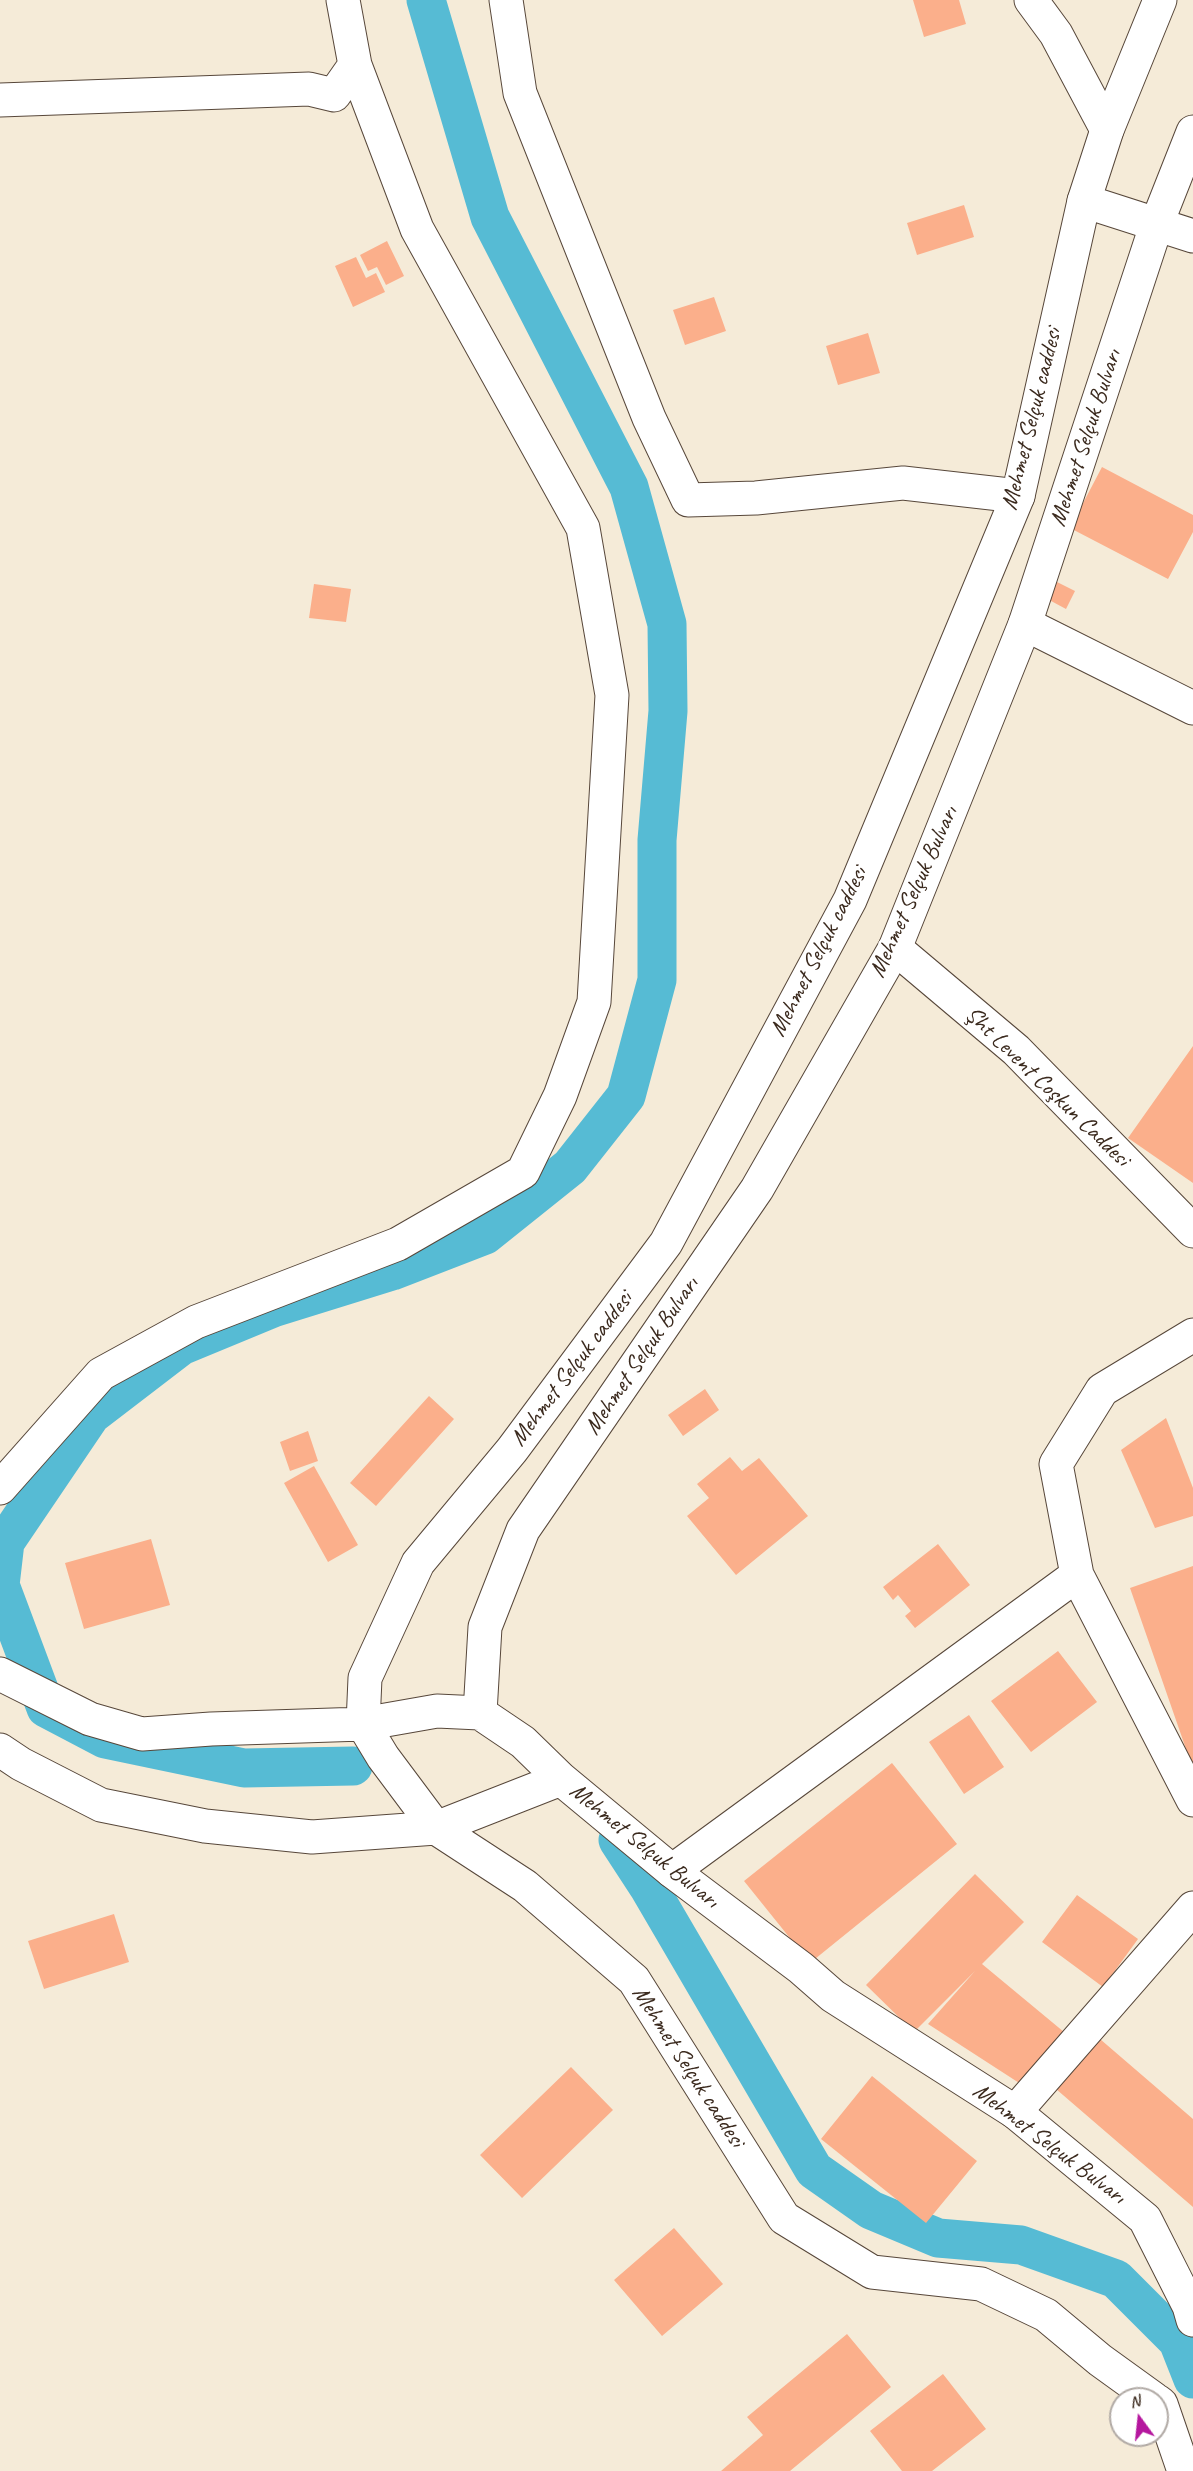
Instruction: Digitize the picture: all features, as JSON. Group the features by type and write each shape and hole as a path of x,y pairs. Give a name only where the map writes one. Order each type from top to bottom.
{"main road":[{"path":"0,1488 101,1374 196,1322 398,1244 523,1172 560,1096 594,1002 612,695 583,528 417,229 355,65 343,0"},
{"path":"506,0 520,93 649,418 688,500 756,498 903,483 1018,496"},
{"path":"1031,0 1056,34 1107,130"},
{"name":"Mehmet Selçuk caddesi","path":"1137,2387 1100,2360 1047,2315 981,2284 872,2272 783,2218 634,1980 525,1886 436,1828 383,1757 363,1724 364,1678 418,1563 512,1450 666,1243 850,900 1018,496 1084,201 1107,130 1160,0"},
{"path":"0,100 309,89 334,95 355,65"},
{"name":"Mehmet Selçuk Bulvarı","path":"1193,132 1157,223 1025,624 895,948 757,1190 523,1530 485,1627 480,1713 523,1742 561,1779 672,1871 801,1968 833,1996 1016,2112 1145,2219 1189,2306 1193,2320"},
{"path":"1084,201 1192,234"},
{"path":"1025,624 1193,708"},
{"name":"Şht Levent Coşkun Caddesi","path":"895,948 1016,1050 1193,1231"},
{"path":"1193,1335 1102,1390 1056,1464 1077,1575 1193,1800"},
{"path":"672,1871 1077,1575"},
{"path":"0,1674 90,1719 142,1734 211,1729 363,1724 437,1711 480,1713"},
{"path":"0,1750 21,1764 101,1804 205,1826 312,1837 436,1828 561,1779"},
{"path":"1016,2112 1193,1908"},
{"name":"Mehmet Selçuk caddesi","path":"1169,2427 1184,2471"}],"building":[{"path":"913,0 959,0 966,24 924,37"},
{"path":"964,205 974,237 917,255 907,223"},
{"path":"387,241 404,276 386,285 377,267 368,271 360,255"},
{"path":"356,257 366,278 376,273 385,292 353,307 335,266"},
{"path":"714,297 726,331 685,345 673,310"},
{"path":"868,333 880,373 838,385 826,346"},
{"path":"1102,467 1193,515 1193,532 1168,579 1070,528"},
{"path":"1047,577 1075,591 1066,609 1038,594"},
{"path":"314,584 351,589 346,622 309,618"},
{"path":"1193,1046 1193,1183 1128,1138"},
{"path":"705,1389 719,1410 683,1436 668,1415"},
{"path":"429,1396 454,1419 376,1506 350,1483"},
{"path":"1166,1418 1193,1488 1193,1516 1155,1528 1121,1450"},
{"path":"308,1431 318,1461 290,1471 280,1442"},
{"path":"730,1457 742,1471 759,1458 808,1516 736,1575 687,1516 709,1498 697,1484"},
{"path":"314,1466 358,1545 328,1562 284,1483"},
{"path":"151,1539 170,1605 84,1629 65,1563"},
{"path":"938,1544 970,1585 915,1628 905,1616 911,1611 898,1595 893,1600 883,1587"},
{"path":"1193,1566 1193,1769 1130,1588"},
{"path":"1058,1651 1097,1702 1031,1752 991,1701"},
{"path":"969,1715 1004,1767 964,1794 929,1742"},
{"path":"892,1763 957,1844 810,1963 744,1881"},
{"path":"975,1874 1024,1922 982,1964 1070,2037 1030,2090 928,2024 975,1971 914,2032 866,1985"},
{"path":"1077,1895 1138,1939 1103,1987 1042,1942"},
{"path":"114,1914 129,1962 44,1989 28,1941"},
{"path":"1100,2039 1193,2119 1193,2207 1056,2089"},
{"path":"571,2067 613,2110 522,2198 480,2155"},
{"path":"872,2076 977,2161 926,2223 821,2139"},
{"path":"674,2228 723,2284 662,2336 614,2280"},
{"path":"847,2334 891,2387 790,2471 721,2471 763,2435 747,2417"},
{"path":"943,2374 986,2429 932,2471 902,2471 870,2431"}],"waterway":[{"path":"353,1766 244,1768 105,1739 46,1708 0,1585 5,1542 91,1415 181,1346 273,1308 392,1271 485,1235 570,1167 626,1096 657,980 657,840 668,711 667,624 629,487 490,217 426,0"},
{"path":"618,1840 648,1886 814,2170 871,2210 938,2238 1021,2245 1116,2279 1178,2341 1193,2379"}]}
